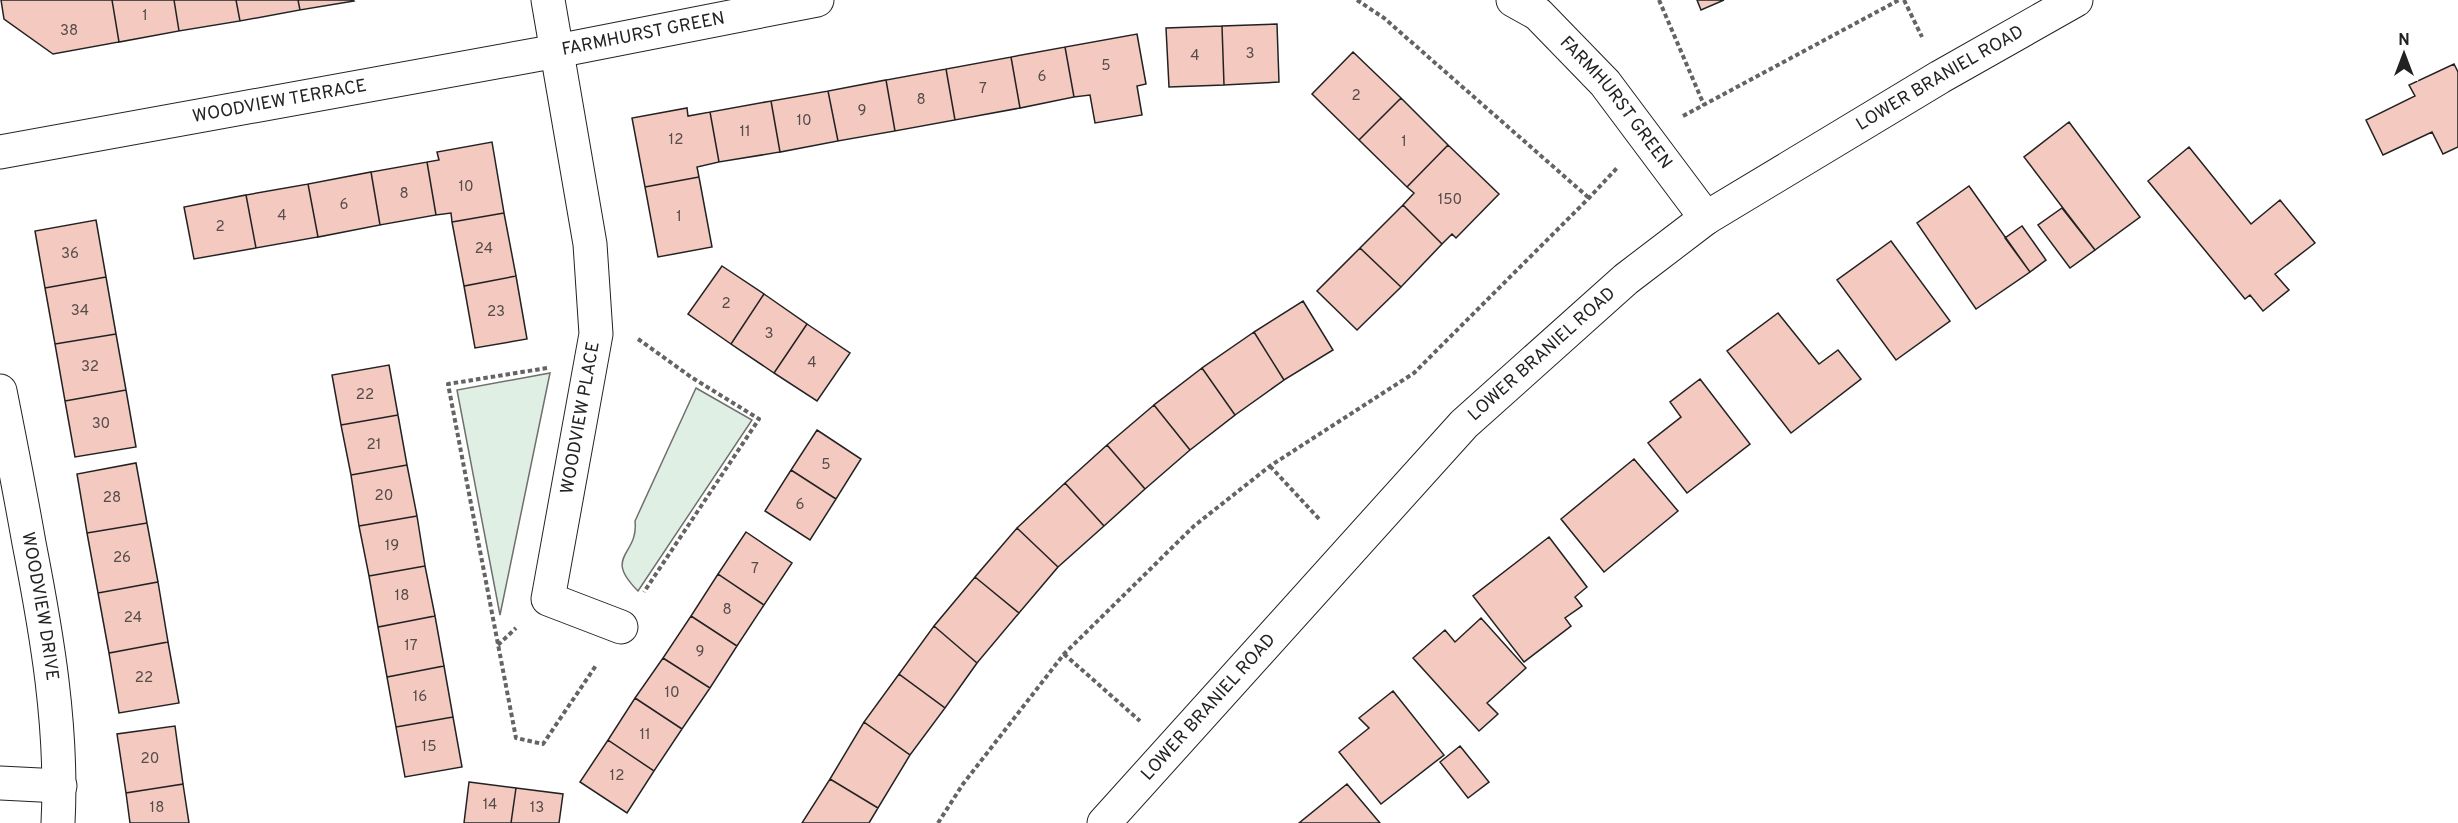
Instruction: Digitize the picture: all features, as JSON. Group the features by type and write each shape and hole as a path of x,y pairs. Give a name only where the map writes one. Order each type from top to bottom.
{"street":[{"name":"FARMHURST GREEN","path":"548,0 557,51 764,5 817,0"},
{"name":"FARMHURST GREEN","path":"1514,0 1538,14 1605,83 1706,218"},
{"name":"LOWER BRANIEL ROAD","path":"1104,823 1464,424 1626,279 1706,218 1940,77 2076,0"},
{"name":"WOODVIEW TERRACE","path":"0,152 557,51"},
{"name":"WOODVIEW PLACE","path":"557,51 590,244 596,334 548,599 621,627"},
{"name":"WOODVIEW DRIVE","path":"1,397 42,611 57,717 60,786 58,823"},
{"path":"0,783 60,786"}],"path":[{"path":"1357,0 1384,18 1589,198"},
{"path":"1659,0 1704,105"},
{"path":"938,823 963,784 1064,654 1194,526 1270,466 1414,373 1589,198 1645,136 1899,0"},
{"path":"1270,466 1349,551"},
{"path":"1064,654 1172,748"}],"green space":[{"path":"550,373 500,615 457,390"},
{"path":"696,388 752,420 638,591 623,570 622,562 635,533 635,521"}],"building":[{"path":"1,0 112,0 119,42 53,54 4,19"},
{"path":"112,0 174,0 179,31 119,42"},
{"path":"174,0 236,0 240,21 179,31"},
{"path":"236,0 298,0 300,10 240,21"},
{"path":"298,0 353,0 354,1 300,10"},
{"path":"1697,0 1724,0 1701,10"},
{"path":"1277,24 1279,82 1224,85 1222,26"},
{"path":"1222,26 1224,85 1169,87 1166,28"},
{"path":"1137,34 1146,84 1137,86 1142,115 1095,123 1090,95 1074,97 1065,47"},
{"path":"1065,47 1074,97 1020,108 1011,57"},
{"path":"1353,52 1401,98 1359,140 1312,94"},
{"path":"1011,57 1020,108 955,120 946,69"},
{"path":"2454,64 2458,72 2458,147 2443,154 2432,132 2383,155 2366,120 2415,96 2409,85"},
{"path":"946,69 955,120 895,131 886,80"},
{"path":"886,80 895,131 838,141 828,91"},
{"path":"828,91 838,141 780,152 771,101"},
{"path":"1401,98 1448,145 1407,187 1359,140"},
{"path":"771,101 780,152 719,162 710,112"},
{"path":"687,108 688,116 710,112 719,162 697,167 699,177 645,187 632,118"},
{"path":"2069,122 2140,217 2095,250 2024,157"},
{"path":"492,142 504,213 452,222 451,213 436,215 427,162 439,160 437,152"},
{"path":"1448,145 1499,194 1456,238 1452,234 1442,244 1403,205 1414,193 1407,187"},
{"path":"2189,147 2251,224 2280,200 2315,243 2275,274 2289,290 2263,311 2250,295 2245,299 2148,181"},
{"path":"427,162 436,215 380,225 371,172"},
{"path":"371,172 380,225 318,237 308,184"},
{"path":"699,177 712,247 658,257 645,187"},
{"path":"308,184 318,237 256,248 246,195"},
{"path":"1969,186 2030,272 1976,309 1917,223"},
{"path":"246,195 256,248 194,259 184,207"},
{"path":"1403,205 1442,244 1401,287 1360,248"},
{"path":"2062,208 2095,250 2070,268 2038,225"},
{"path":"504,213 516,276 464,286 452,222"},
{"path":"96,220 106,277 45,288 35,231"},
{"path":"2022,226 2046,260 2030,272 2005,238"},
{"path":"1891,241 1950,321 1896,360 1837,280"},
{"path":"1360,248 1401,287 1357,330 1317,291"},
{"path":"722,266 764,294 731,344 688,314"},
{"path":"516,276 527,339 475,348 464,286"},
{"path":"106,277 116,334 55,344 45,288"},
{"path":"764,294 807,324 774,373 731,344"},
{"path":"1303,301 1333,350 1284,380 1254,332"},
{"path":"1778,313 1819,364 1838,350 1861,379 1791,433 1727,351"},
{"path":"807,324 850,353 817,401 774,373"},
{"path":"1254,332 1284,380 1235,415 1202,368"},
{"path":"116,334 126,390 65,401 55,344"},
{"path":"389,365 398,415 341,425 332,375"},
{"path":"1202,368 1235,415 1190,450 1154,405"},
{"path":"1700,379 1750,444 1687,493 1648,443 1681,417 1670,402"},
{"path":"126,390 136,447 75,457 65,401"},
{"path":"1154,405 1190,450 1145,489 1107,445"},
{"path":"398,415 407,465 351,475 341,425"},
{"path":"817,430 861,459 836,499 791,470"},
{"path":"1107,445 1145,489 1104,526 1065,483"},
{"path":"1634,459 1678,511 1604,572 1561,519"},
{"path":"136,463 147,523 87,533 77,474"},
{"path":"407,465 417,516 359,526 351,475"},
{"path":"791,470 836,499 810,540 765,511"},
{"path":"1065,483 1104,526 1058,567 1017,528"},
{"path":"417,516 425,566 369,576 359,526"},
{"path":"147,523 158,582 98,593 87,533"},
{"path":"1017,528 1058,567 1019,613 975,577"},
{"path":"746,532 792,563 764,605 718,574"},
{"path":"1549,537 1587,587 1575,597 1582,606 1565,618 1571,626 1524,662 1473,596"},
{"path":"425,566 435,616 378,627 369,576"},
{"path":"718,574 764,605 737,646 691,616"},
{"path":"975,577 1019,613 977,663 934,626"},
{"path":"158,582 168,642 109,653 98,593"},
{"path":"435,616 444,666 387,677 378,627"},
{"path":"691,616 737,646 710,688 663,658"},
{"path":"1481,618 1526,668 1487,703 1498,714 1479,731 1413,658 1445,630 1455,642"},
{"path":"934,626 977,663 945,708 899,674"},
{"path":"168,642 179,703 119,713 109,653"},
{"path":"663,658 710,688 682,729 635,698"},
{"path":"444,666 453,717 396,727 387,677"},
{"path":"899,674 945,708 910,755 864,722"},
{"path":"1393,691 1444,755 1381,804 1339,752 1369,728 1359,718"},
{"path":"635,698 682,729 654,771 608,740"},
{"path":"453,717 462,767 405,777 396,727"},
{"path":"864,722 910,755 878,808 830,779"},
{"path":"175,726 183,784 126,793 117,734"},
{"path":"608,740 654,771 627,813 580,782"},
{"path":"1460,746 1489,782 1468,798 1440,762"},
{"path":"830,779 878,808 869,823 802,823"},
{"path":"469,782 516,788 511,823 464,823"},
{"path":"183,784 189,823 130,823 126,793"},
{"path":"1347,784 1380,823 1299,823"},
{"path":"516,788 563,794 559,823 511,823"}]}
